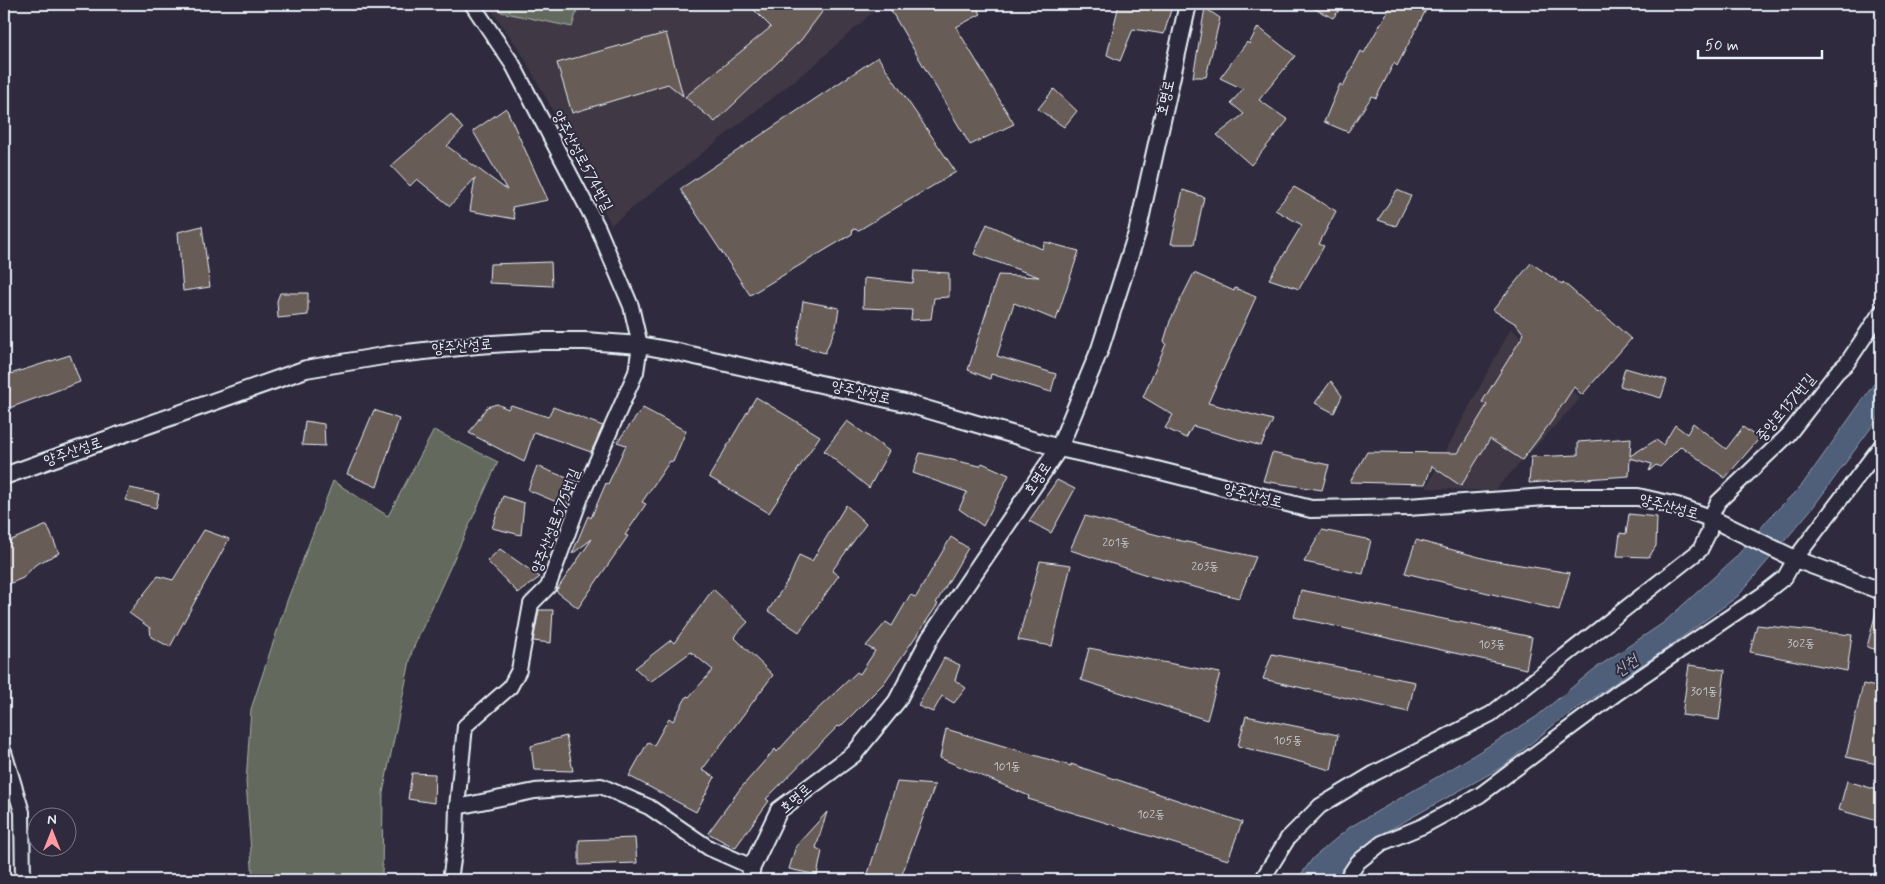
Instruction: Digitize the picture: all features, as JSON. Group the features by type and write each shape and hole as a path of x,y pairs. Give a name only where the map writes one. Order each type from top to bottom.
{"street":[{"name":"양주산성로574번길","path":"472,4 513,65 598,228 631,306 640,345"},
{"name":"호명로","path":"751,874 779,810 854,754 897,701 930,638 1059,448 1100,349 1137,233 1188,4"},
{"name":"중앙로137번길","path":"1262,880 1288,838 1320,806 1373,774 1491,714 1700,550 1709,532 1717,522 1718,502 1788,435 1837,372 1847,363 1881,312"},
{"name":"양주산성로","path":"4,476 306,369 389,355 476,345 577,341 640,345 710,358 905,403 1059,448 1141,466 1311,510 1408,507 1546,497 1638,497 1677,506 1717,522 1791,557"},
{"name":"양주산성로575번길","path":"450,880 456,839 464,726 510,687 519,670 531,604 548,587 581,497 636,372 640,345"},
{"path":"1346,880 1358,862 1382,842 1423,826 1480,795 1617,693 1762,595 1785,577 1791,557 1881,446"},
{"path":"1791,557 1881,591"},
{"path":"4,752 22,812 23,880"},
{"path":"457,807 535,792 601,786 649,807 751,874"}],"shaded area":[{"path":"487,4 871,4 874,11 813,66 611,225 582,164 521,52"},
{"path":"1511,328 1580,399 1494,491 1426,488"}],"green space":[{"path":"495,4 579,4 572,27 501,12"},
{"path":"434,430 498,462 412,651 383,793 382,880 253,880 246,782 251,709 287,601 333,481 388,516"}],"water":[{"name":"신천","path":"1881,374 1881,414 1814,506 1738,596 1670,646 1556,723 1502,767 1373,839 1334,880 1297,880 1313,858 1350,827 1536,717 1593,670 1663,623 1735,558 1772,515 1802,485"}],"building":[{"path":"748,4 828,4 801,40 715,122 685,97 771,27"},
{"path":"887,4 975,4 981,14 956,27 1014,124 970,145"},
{"path":"1119,4 1172,6 1164,34 1133,29 1120,61 1107,55"},
{"path":"1305,4 1344,4 1333,18"},
{"path":"1392,4 1429,4 1397,66 1394,63 1376,98 1372,96 1348,132 1324,122 1340,84 1343,86 1361,51 1364,53"},
{"path":"1205,8 1220,18 1206,77 1193,77"},
{"path":"1258,27 1295,56 1259,100 1288,120 1251,165 1217,135 1244,114 1231,103 1243,89 1220,78 1247,42 1249,44"},
{"path":"666,33 683,96 668,84 572,113 557,63"},
{"path":"878,57 956,172 859,230 853,229 852,234 750,295 680,189"},
{"path":"1054,89 1077,111 1064,127 1038,109"},
{"path":"506,108 548,200 512,207 515,219 470,211 475,178 450,206 417,179 410,186 391,166 451,114 463,129 447,146 507,190 473,131"},
{"path":"1294,187 1336,211 1319,244 1324,246 1299,289 1269,279 1302,225 1275,210"},
{"path":"1183,190 1204,197 1194,244 1171,244"},
{"path":"1397,190 1411,196 1396,226 1378,220"},
{"path":"987,224 1042,249 1045,242 1079,251 1056,320 1014,303 997,356 1056,374 1051,392 991,374 990,379 968,370 998,275 1039,277 974,254"},
{"path":"202,226 210,287 183,291 178,232"},
{"path":"551,262 552,286 489,283 490,264"},
{"path":"1531,263 1562,284 1563,282 1598,313 1600,311 1631,339 1582,395 1574,387 1551,422 1522,460 1490,439 1461,486 1432,466 1425,484 1350,482 1367,452 1458,453 1487,405 1482,402 1524,334 1516,324 1493,310"},
{"path":"914,271 949,273 949,297 934,298 931,319 911,320 912,310 863,308 864,278 913,283"},
{"path":"1194,273 1234,291 1235,288 1256,297 1208,403 1273,420 1261,446 1193,426 1186,438 1165,428 1173,415 1143,397 1166,344 1164,341 1170,321"},
{"path":"280,293 308,293 308,315 278,318 277,301"},
{"path":"803,301 839,308 836,327 825,353 797,345"},
{"path":"70,355 80,382 4,410 4,376"},
{"path":"1625,368 1667,380 1661,398 1620,386"},
{"path":"1331,381 1342,396 1334,413 1315,403"},
{"path":"756,397 820,436 769,513 709,477"},
{"path":"497,404 508,409 511,405 548,417 553,407 603,426 591,452 534,432 524,462 469,433 487,407"},
{"path":"643,408 686,431 673,462 670,461 642,502 646,504 625,535 628,536 578,608 556,591 592,539 572,554 588,516 591,518 606,483 608,484 626,445 617,442"},
{"path":"374,410 399,419 377,487 347,474"},
{"path":"305,421 324,424 325,446 302,445"},
{"path":"847,421 889,451 869,488 824,451"},
{"path":"1693,423 1726,449 1743,427 1759,439 1725,478 1681,446 1660,467 1656,465 1649,471 1652,464 1630,458 1629,476 1529,483 1531,457 1578,455 1578,442 1631,438 1630,456 1656,440 1663,445 1675,425 1687,434"},
{"path":"920,453 980,466 982,463 1009,475 983,526 959,509 967,492 913,473"},
{"path":"1272,453 1329,465 1322,490 1263,481"},
{"path":"537,466 577,482 566,506 528,490"},
{"path":"1057,480 1075,489 1051,533 1029,521"},
{"path":"130,488 159,494 156,508 125,500"},
{"path":"503,496 524,503 521,535 492,528"},
{"path":"846,505 866,524 832,571 839,575 799,632 768,611 790,577 799,555 812,561"},
{"path":"1629,514 1657,517 1656,546 1649,557 1617,556 1620,533 1626,534"},
{"path":"1085,516 1173,539 1256,557 1239,598 1153,577 1070,550"},
{"path":"47,525 59,553 35,565 23,578 4,586 4,543"},
{"path":"204,530 229,539 170,647 151,637 150,628 129,613 158,576 173,580"},
{"path":"1322,530 1371,540 1363,574 1304,562"},
{"path":"951,537 968,548 936,603 938,604 884,683 840,727 838,726 766,799 769,801 735,848 708,833 740,789 775,749 777,752 805,721 857,672 860,674 875,651 866,646 886,622 892,626 910,595 916,597"},
{"path":"1416,540 1490,560 1570,573 1559,610 1405,573"},
{"path":"500,549 540,577 518,593 487,561"},
{"path":"1040,561 1071,565 1052,646 1018,640"},
{"path":"713,589 748,622 734,637 773,675 702,770 715,777 696,812 629,776 648,742 654,745 669,718 673,721 687,696 689,697 713,670 691,652 650,682 635,668 671,640 674,643"},
{"path":"1301,590 1532,637 1526,669 1294,617"},
{"path":"1877,608 1881,609 1881,651 1867,647"},
{"path":"539,610 553,610 551,643 533,641"},
{"path":"1757,625 1852,635 1847,671 1750,652"},
{"path":"1089,648 1220,673 1207,720 1081,680"},
{"path":"1272,654 1415,682 1408,712 1263,679"},
{"path":"944,658 960,665 955,680 966,688 954,703 942,696 933,712 918,706"},
{"path":"1689,665 1725,670 1719,720 1682,715"},
{"path":"1863,684 1881,688 1881,765 1846,757"},
{"path":"1246,716 1338,735 1331,770 1238,746"},
{"path":"946,729 1071,766 1071,764 1242,822 1228,860 1028,799 1029,796 940,758"},
{"path":"566,736 573,771 534,770 531,746"},
{"path":"412,773 435,774 434,803 408,799"},
{"path":"1847,781 1881,791 1881,822 1839,810"},
{"path":"897,782 935,785 900,880 866,880"},
{"path":"827,812 816,848 822,851 817,875 789,869 796,846"},
{"path":"635,838 637,863 579,865 579,840"}]}
